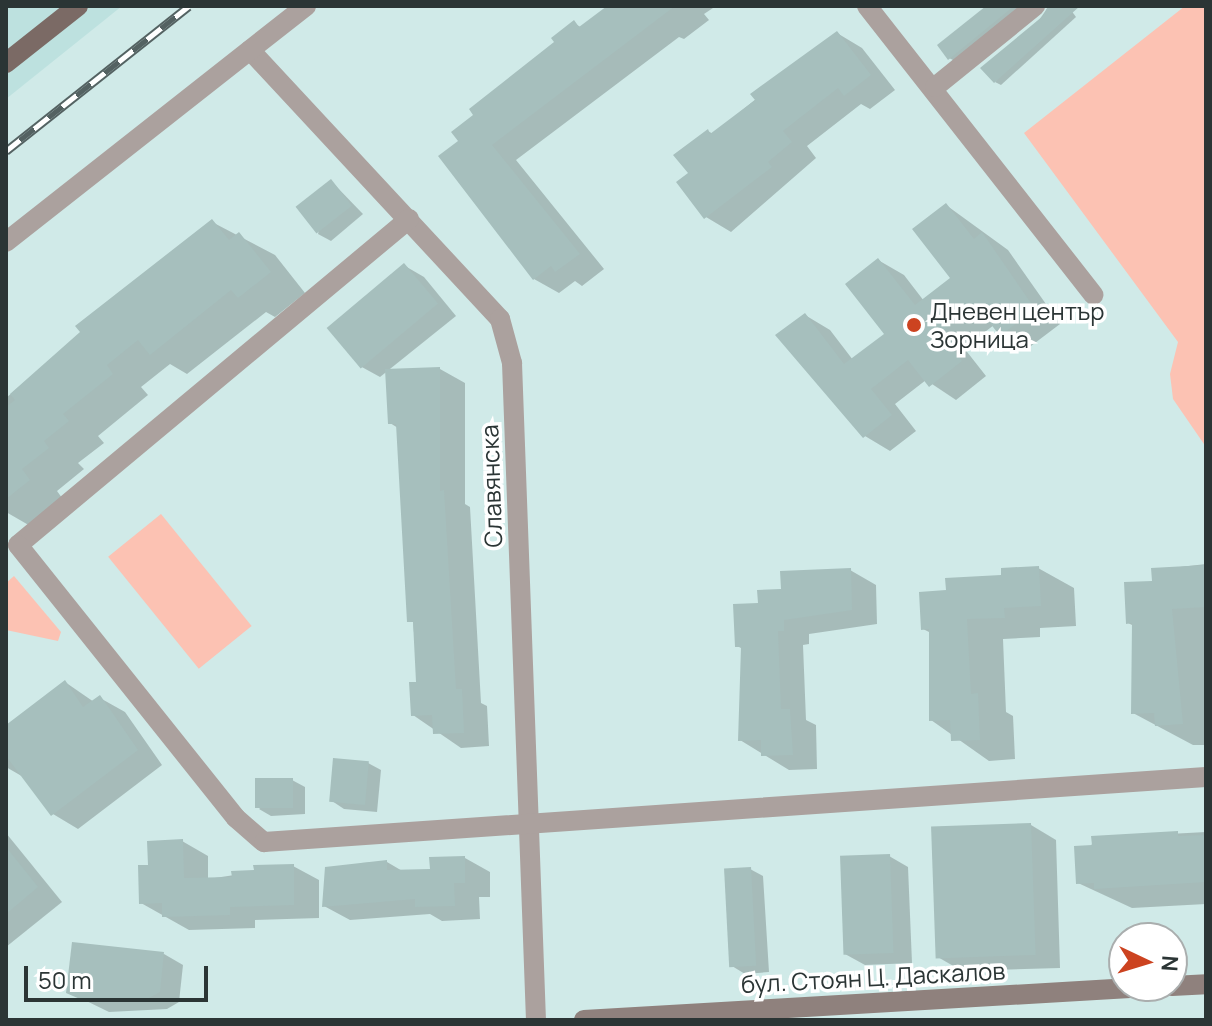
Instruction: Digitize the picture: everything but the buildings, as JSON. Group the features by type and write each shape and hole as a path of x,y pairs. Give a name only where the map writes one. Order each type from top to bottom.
{"main road":[{"path":"6,63 78,6"}],"street":[{"path":"6,242 306,6"},
{"path":"867,6 935,87 1094,295"},
{"path":"935,87 1035,6"},
{"name":"Славянска","path":"250,50 500,319 512,363 536,1020"},
{"path":"409,219 12,549 236,818 264,842 1206,777"},
{"name":"бул. Стоян Ц. Даскалов","path":"584,1020 1108,989"}],"shaded area":[{"path":"6,6 122,6 6,99"},
{"path":"1185,6 1206,6 1206,447 1173,399 1170,374 1178,342 1024,133"},
{"path":"161,514 252,626 199,669 108,557"},
{"path":"14,576 61,632 58,641 6,630 6,583"}],"railway":[{"path":"6,151 189,6"}],"place":[{"name":"Дневен център Зорница","path":"914,325"}]}
